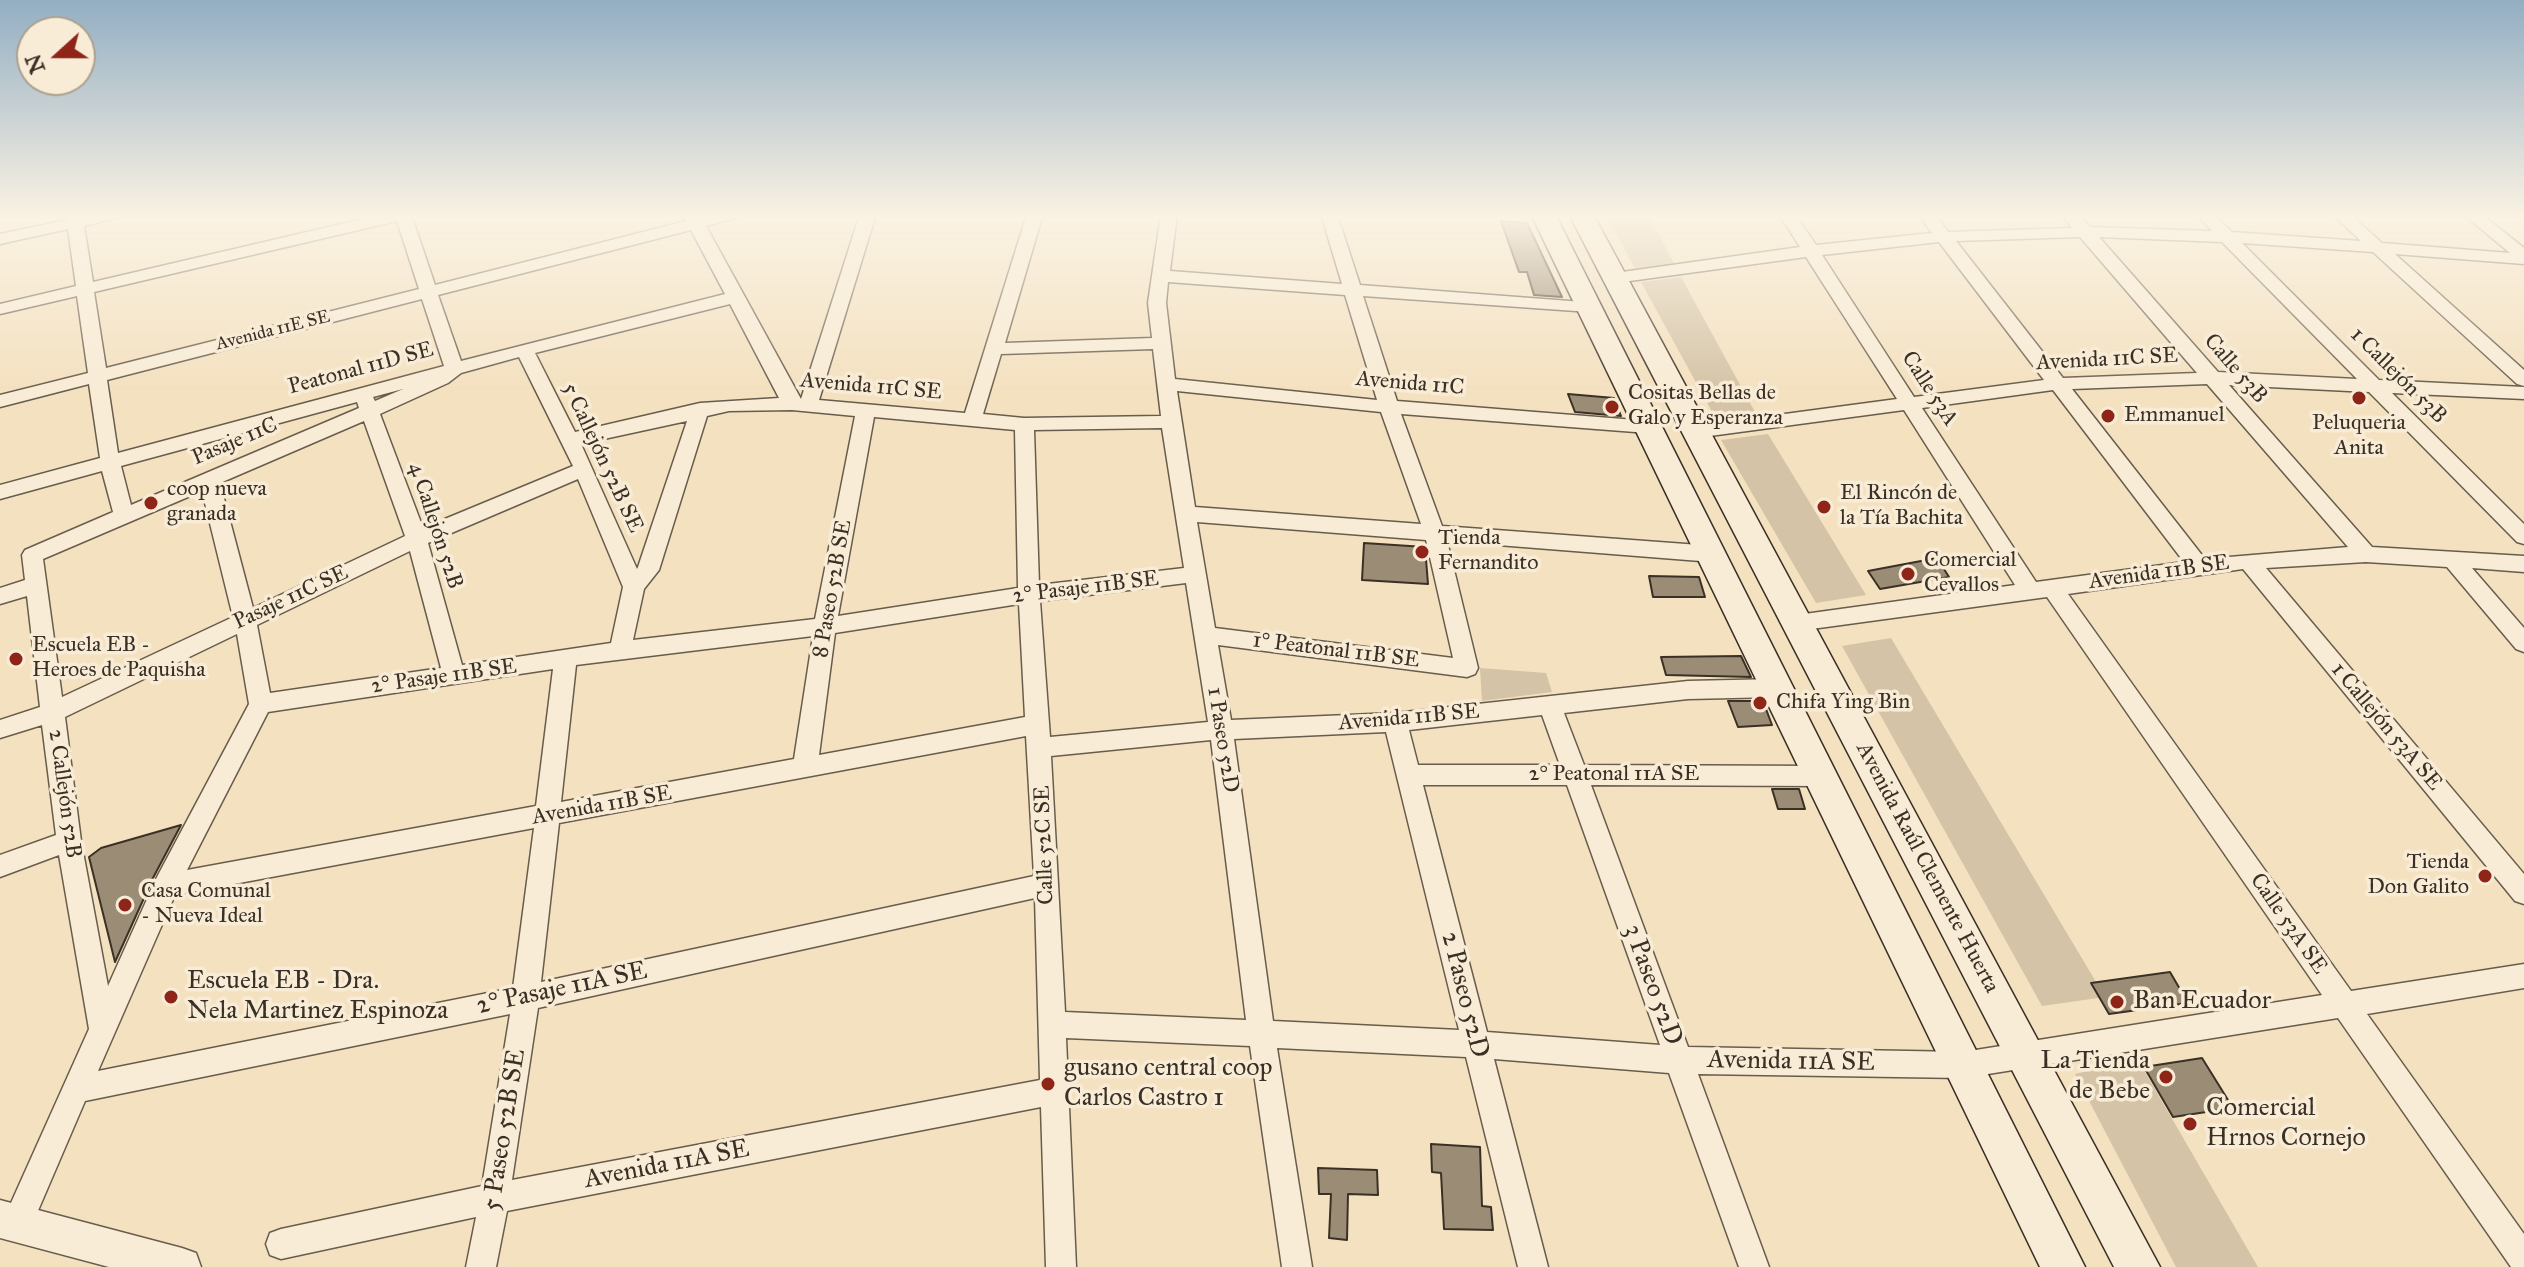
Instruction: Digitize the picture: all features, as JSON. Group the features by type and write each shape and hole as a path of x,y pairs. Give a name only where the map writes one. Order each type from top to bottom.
{"main road":[{"path":"1573,273 2063,1267"},
{"name":"Avenida Raúl Clemente Huerta","path":"1612,273 2138,1267"}],"street":[{"path":"83,273 110,462 124,515"},
{"path":"0,309 153,273"},
{"path":"423,273 454,369"},
{"name":"Avenida 11E SE","path":"0,401 492,273"},
{"path":"722,273 800,405"},
{"path":"800,405 847,273"},
{"path":"972,420 1018,273"},
{"path":"1346,273 1389,407 1434,531"},
{"path":"1615,278 1653,273"},
{"name":"Calle 53A","path":"1825,273 1909,403 2041,590"},
{"path":"1972,273 2201,569"},
{"name":"Calle 53B","path":"2120,273 2366,554"},
{"name":"1 Callejón 53B","path":"2262,273 2524,537"},
{"path":"2405,273 2524,380"},
{"path":"1161,276 1590,307"},
{"name":"1 Paseo 52D","path":"1161,276 1157,303 1171,422 1221,730 1261,1031 1297,1267"},
{"name":"Peatonal 11D SE","path":"454,369 735,297"},
{"path":"994,349 1163,343"},
{"name":"5 Callejón 52B SE","path":"524,350 584,469 634,587"},
{"name":"Pasaje 11C","path":"32,555 209,479 366,402 441,379 454,369"},
{"name":"Avenida 11C SE","path":"1695,432 2056,384 2211,378 2524,393"},
{"name":"Avenida 11C","path":"1168,384 1389,407 1648,427"},
{"name":"Peatonal 11D SE","path":"0,492 110,462 366,402"},
{"name":"4 Callejón 52B","path":"366,402 417,539 454,676"},
{"name":"Avenida 11C SE","path":"570,440 729,405 800,405 1024,424 1171,422"},
{"path":"620,650 634,587 648,570 700,409"},
{"name":"8 Paseo 52B SE","path":"805,768 825,626 866,410"},
{"name":"Calle 52C SE","path":"1024,424 1029,594 1047,884 1061,1267"},
{"name":"Pasaje 11C SE","path":"0,729 53,712 417,539 584,469"},
{"path":"182,1267 8,1221 103,1032 166,885 261,704 245,620 209,479"},
{"path":"1187,514 1713,554"},
{"name":"1° Peatonal 11B SE","path":"1205,635 1467,668 1434,531"},
{"name":"Avenida 11B SE","path":"1797,623 2248,561 2366,554 2524,564"},
{"name":"2 Callejón 52B","path":"32,555 69,841 103,1032"},
{"path":"2452,559 2524,643"},
{"name":"1 Callejón 53A SE","path":"2248,561 2524,893"},
{"name":"2° Pasaje 11B SE","path":"261,704 620,650 825,626 1029,594 1196,574"},
{"path":"0,596 36,585"},
{"name":"Calle 53A SE","path":"2041,590 2345,1004 2524,1260"},
{"name":"5 Paseo 52B SE","path":"481,1267 496,1198 525,998 565,660"},
{"name":"Avenida 11B SE","path":"166,885 805,768 1039,735 1395,722 1688,690 1777,688"},
{"name":"3 Paseo 52D","path":"1549,703 1754,1267"},
{"name":"2 Paseo 52D","path":"1395,722 1533,1267"},
{"name":"2° Peatonal 11A SE","path":"1408,775 1820,776"},
{"path":"0,866 69,841"},
{"name":"2° Pasaje 11A SE","path":"76,1089 525,998 1047,884"},
{"name":"Avenida 11A SE","path":"1052,1024 1261,1031 1679,1060 1963,1065 2524,976"},
{"name":"Avenida 11A SE","path":"281,1244 496,1198 1054,1091"}],"shaded area":[{"path":"1681,277 1755,412 1716,419 1641,282"},
{"path":"1768,434 1866,595 1816,603 1721,440"},
{"path":"1891,638 2105,997 2042,1006 1842,646"},
{"path":"1480,668 1546,673 1552,692 1482,701"},
{"path":"2138,1060 2258,1267 2176,1267 2075,1074"}],"building":[{"path":"1527,273 1551,273 1562,297 1534,295"},
{"path":"1568,394 1614,398 1621,416 1575,412"},
{"path":"1364,543 1425,547 1428,584 1362,580"},
{"name":"Comercial Cevallos","path":"1937,558 1949,577 1880,589 1868,571"},
{"path":"1649,576 1699,577 1705,597 1653,597"},
{"path":"1741,656 1751,677 1666,675 1661,657"},
{"path":"1728,701 1763,701 1772,725 1738,727"},
{"path":"1772,789 1799,789 1805,809 1778,809"},
{"name":"Casa Comunal - Nueva Ideal","path":"181,825 115,962 89,857 101,848"},
{"path":"2170,972 2188,1003 2109,1014 2091,983"},
{"path":"2202,1058 2233,1108 2173,1117 2144,1067"},
{"path":"1431,1144 1480,1147 1482,1206 1491,1207 1493,1230 1444,1229 1441,1173 1432,1172"},
{"path":"1318,1168 1377,1170 1378,1195 1348,1194 1347,1240 1329,1238 1331,1194 1319,1194"}],"place":[{"name":"Peluqueria Anita","path":"2359,398"},
{"name":"Cositas Bellas de Galo y Esperanza","path":"1612,407"},
{"name":"Emmanuel","path":"2108,416"},
{"name":"coop nueva granada","path":"151,503"},
{"name":"El Rincón de la Tía Bachita","path":"1824,507"},
{"name":"Tienda Fernandito","path":"1422,552"},
{"name":"Comercial Cevallos","path":"1908,574"},
{"name":"Escuela EB - Heroes de Paquisha","path":"16,659"},
{"name":"Chifa Ying Bin","path":"1760,703"},
{"name":"Tienda Don Galito","path":"2485,876"},
{"name":"Casa Comunal - Nueva Ideal","path":"125,905"},
{"name":"Escuela EB - Dra. Nela Martinez Espinoza","path":"171,997"},
{"name":"Ban Ecuador","path":"2117,1002"},
{"name":"La Tienda de Bebe","path":"2166,1077"},
{"name":"gusano central coop Carlos Castro 1","path":"1048,1084"},
{"name":"Comercial Hrnos Cornejo","path":"2190,1124"}]}
